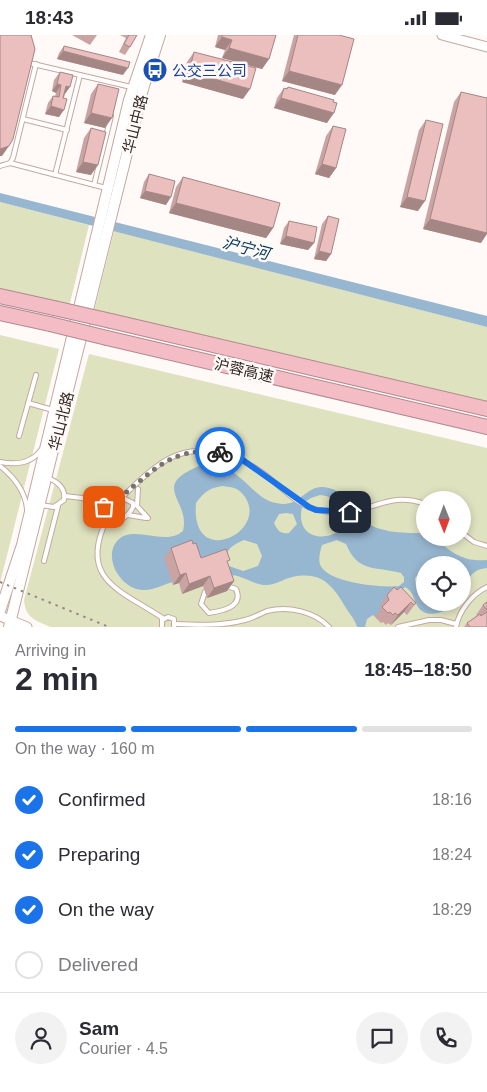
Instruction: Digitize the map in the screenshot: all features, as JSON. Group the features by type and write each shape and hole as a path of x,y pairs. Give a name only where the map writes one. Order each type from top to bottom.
{"highway":[{"name":"沪蓉高速","path":"0,295 487,409"},
{"name":"沪蓉高速","path":"0,313 487,427"}],"main road":[{"name":"华山中路","path":"112,214 151,35"},
{"name":"华山中路","path":"101,210 138,88 148,70 160,35"},
{"name":"华山北路","path":"0,611 28,519 101,210"},
{"name":"华山北路","path":"10,623 112,214"}],"street":[{"path":"442,35 487,47"},
{"path":"0,616 10,623 27,627"}],"lane":[{"path":"28,63 138,88"},
{"path":"10,163 13,158 36,64"},
{"path":"55,175 80,75"},
{"path":"117,93 119,84"},
{"path":"94,185 112,111"},
{"path":"23,119 67,130"},
{"path":"0,166 10,163 118,191"},
{"path":"20,436 36,375"},
{"path":"28,403 54,410"},
{"path":"0,462 10,464 26,463 36,457 46,444"},
{"path":"142,481 128,515 117,521 106,521 100,514 104,507 119,500 156,467 171,458 191,452 207,451 223,452 240,458 285,492 316,510 350,512 387,500 399,499 416,502"},
{"path":"0,466 14,480 26,497 28,519"},
{"path":"47,478 59,484 65,496"},
{"path":"44,561 58,506 65,496"},
{"path":"65,496 82,499 104,507"},
{"path":"119,500 133,504 148,518 128,515"},
{"path":"40,505 58,506"},
{"path":"106,521 97,546 97,560 104,575 115,588 134,602 164,619 170,617 175,625 216,624 246,620 268,611 291,609 309,614 329,627"},
{"path":"471,539 487,546"},
{"path":"205,592 200,605 209,613 216,612 232,607 237,602 239,594 236,589 226,586"},
{"path":"398,627 408,627 429,620 441,620 456,625 462,611 471,599 487,587"},
{"path":"216,612 216,624"},
{"path":"162,627 164,619"}],"green space":[{"path":"0,202 89,225 69,307 0,291"},
{"path":"114,231 487,327 487,403 94,312"},
{"path":"0,335 59,349 0,583"},
{"path":"89,354 487,448 487,627 51,627 32,618 25,606 24,600"}],"water":[{"path":"0,193 487,316 487,327 0,202"},
{"path":"199,466 224,469 238,476 263,498 285,504 299,499 311,490 325,487 339,493 361,518 374,527 390,531 416,533 416,546 445,546 460,556 416,556 416,602 412,593 405,587 382,607 382,610 375,617 373,615 367,619 365,627 357,627 333,588 312,576 292,577 266,585 234,575 216,575 170,583 148,590 135,589 121,578 116,571 112,555 114,547 118,540 132,534 168,537 183,531 184,520 174,488 177,481 184,474","holes":["222,486 238,490 243,494 250,510 247,523 238,532 227,539 215,540 205,535 197,523 196,503 207,491","320,495 330,497 342,509 345,519 342,528 334,534 314,535 305,530 301,519 303,503","279,514 293,514 297,524 289,533 281,532 274,523","244,540 257,544 262,556 258,566 243,571 229,566 226,557 229,550 235,544","337,540 346,544 356,560 362,564 368,567 401,573 404,577 404,582 399,586 381,586 346,581 336,577 320,566 319,557 322,545"]},
{"path":"471,560 487,560 487,568 471,575"},
{"path":"422,611 444,611 433,614"}],"building":[{"path":"0,35 31,35 35,49 13,139 9,146 0,149"},
{"path":"129,35 137,35 130,47 124,44"},
{"path":"222,35 276,35 269,59 229,48 232,40 222,37"},
{"path":"298,35 339,35 354,39 342,85 289,71"},
{"path":"64,46 130,62 128,68 63,51"},
{"path":"194,52 256,68 250,89 189,72"},
{"path":"60,72 73,75 70,87 66,86 63,98 67,99 64,110 51,106 53,96 59,97 61,85 57,84"},
{"path":"98,84 119,89 112,118 91,113"},
{"path":"288,87 334,100 333,102 337,103 334,113 281,98 284,88 287,89"},
{"path":"461,92 487,98 487,233 430,219"},
{"path":"426,120 443,124 425,201 407,197"},
{"path":"333,126 346,129 336,168 322,164"},
{"path":"91,128 106,132 98,165 83,162"},
{"path":"149,174 175,181 171,197 145,191"},
{"path":"183,177 280,203 273,228 176,203"},
{"path":"328,216 339,219 331,254 319,251"},
{"path":"289,221 317,227 314,243 286,236"},
{"path":"192,540 193,544 196,543 201,558 226,549 230,560 227,561 234,581 214,588 210,576 189,584 186,573 180,575 171,548"},
{"path":"394,587 397,590 401,587 416,603 414,605 411,602 398,615 395,613 393,615 382,607 389,600 387,595"},
{"path":"487,602 487,610 483,605"},
{"path":"487,612 487,627 470,627 467,623 480,614 481,616"}],"railway":[{"path":"0,582 109,627"}],"way so far":[{"path":"104,507 119,500 156,467 171,458 191,452 220,452"}],"place":[{"name":"公交三公司","path":"155,70"}],"route":[{"path":"220,452 240,458 268,477 285,492 309,507 316,510 350,512"}],"water label":[{"name":"沪宁河","path":"246,248"}]}
